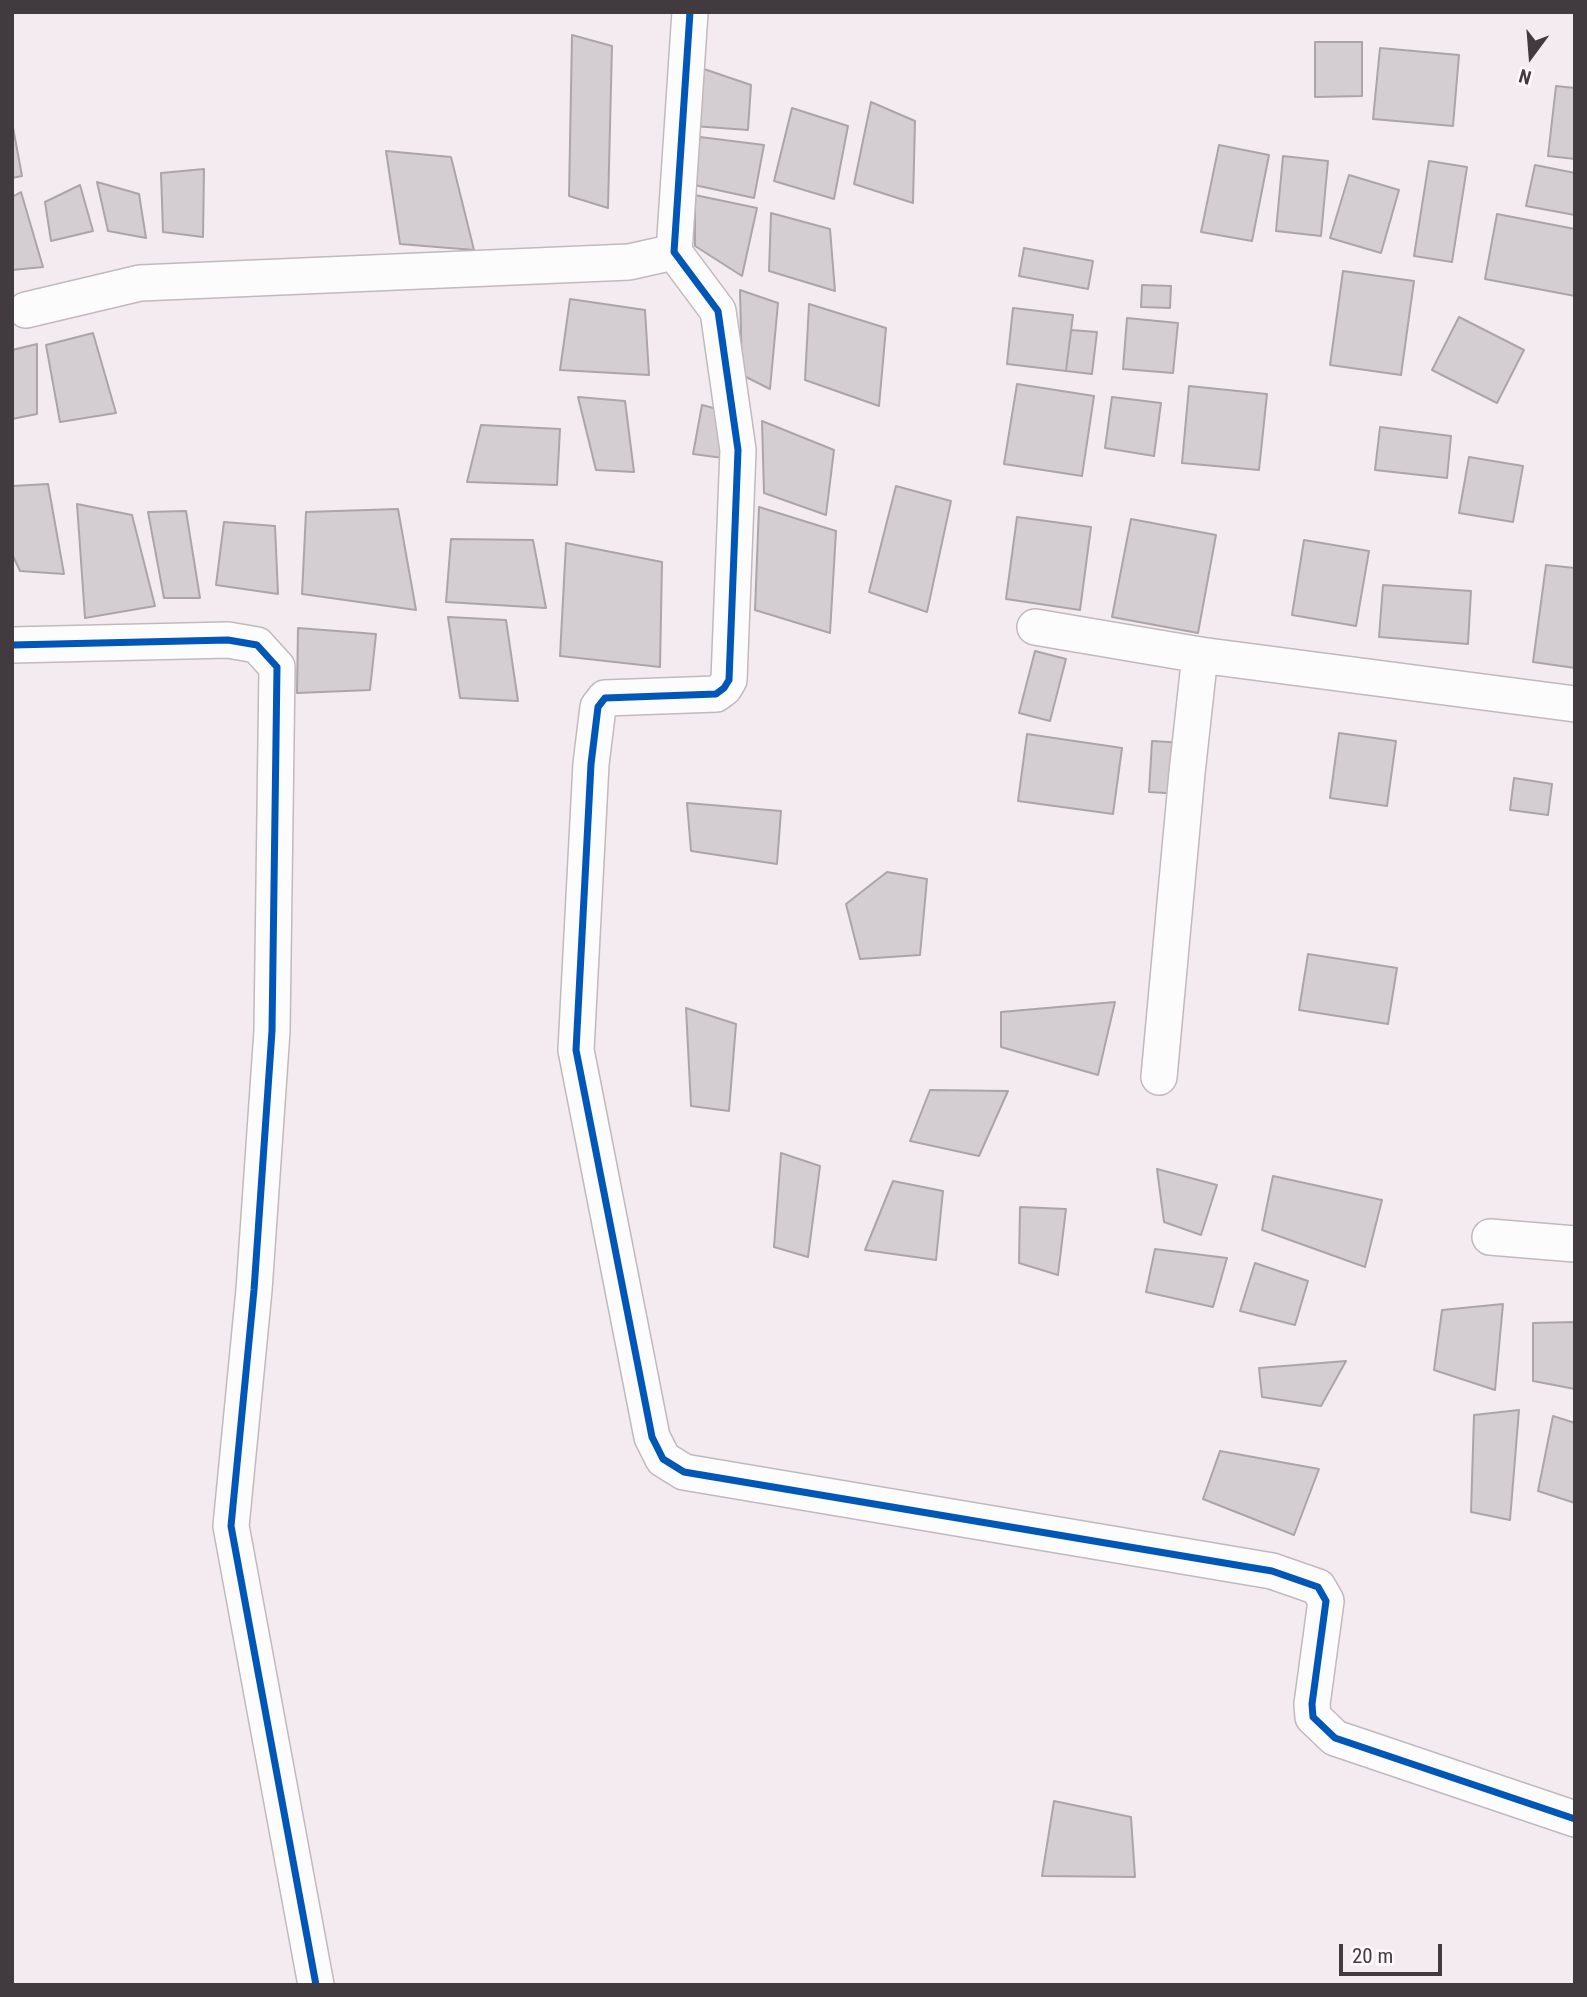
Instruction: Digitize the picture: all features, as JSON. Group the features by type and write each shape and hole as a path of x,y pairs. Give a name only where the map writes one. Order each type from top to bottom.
{"street":[{"path":"690,12 674,252 718,311 738,450 729,680 716,694 605,698 598,707 591,764 576,1049 652,1437 663,1459 684,1472 1272,1571 1318,1587 1326,1601 1312,1717 1335,1738 1575,1819"},
{"path":"26,310 140,283 629,262 674,252"},
{"path":"1035,627 1200,655 1575,704"},
{"path":"12,645 228,640 257,645 278,667 272,1031 254,1290 231,1526 316,1985"},
{"path":"1159,1077 1200,655"},
{"path":"1490,1237 1575,1244"}],"building":[{"path":"572,35 612,46 608,208 569,196"},
{"path":"1315,42 1362,42 1362,96 1315,97"},
{"path":"1380,48 1459,55 1453,126 1373,119"},
{"path":"698,67 751,85 748,130 693,126"},
{"path":"1556,86 1575,88 1575,159 1548,156"},
{"path":"871,102 915,121 913,203 854,184"},
{"path":"792,108 848,126 834,199 774,181"},
{"path":"12,122 22,176 12,178"},
{"path":"700,137 764,145 754,198 690,184"},
{"path":"1219,145 1269,155 1252,241 1201,232"},
{"path":"386,151 451,157 474,250 400,244"},
{"path":"1283,156 1328,161 1321,236 1276,231"},
{"path":"1429,161 1467,167 1452,262 1414,256"},
{"path":"1535,165 1575,173 1575,215 1526,206"},
{"path":"204,169 203,237 163,232 161,173"},
{"path":"1349,175 1399,190 1381,253 1330,238"},
{"path":"97,182 139,194 146,238 108,231"},
{"path":"80,185 93,231 51,241 45,202"},
{"path":"21,192 43,267 12,270 12,197"},
{"path":"695,195 757,208 742,276 695,246"},
{"path":"771,213 830,229 835,291 769,271"},
{"path":"1497,214 1575,229 1575,296 1485,279"},
{"path":"1024,248 1093,261 1088,289 1019,276"},
{"path":"1343,271 1414,281 1401,375 1330,365"},
{"path":"1142,285 1171,286 1170,308 1141,307"},
{"path":"740,290 778,303 770,389 742,375"},
{"path":"570,299 645,310 649,375 560,370"},
{"path":"809,304 886,328 879,406 805,380"},
{"path":"1013,308 1073,315 1066,371 1007,364"},
{"path":"1459,317 1524,350 1497,403 1432,370"},
{"path":"1127,318 1178,323 1173,373 1123,369"},
{"path":"1071,330 1097,332 1092,374 1066,371"},
{"path":"93,333 116,413 60,422 46,345"},
{"path":"37,344 37,414 12,419 12,350"},
{"path":"1017,384 1094,396 1082,476 1004,464"},
{"path":"1189,386 1267,394 1259,470 1182,463"},
{"path":"578,397 625,401 634,472 596,470"},
{"path":"1112,397 1161,403 1154,456 1105,448"},
{"path":"702,405 721,410 723,458 693,454"},
{"path":"762,421 834,450 826,515 764,493"},
{"path":"481,425 560,429 557,485 467,482"},
{"path":"1380,427 1451,436 1447,478 1375,470"},
{"path":"1469,457 1523,466 1513,522 1459,513"},
{"path":"48,484 64,574 20,571 12,554 12,486"},
{"path":"896,486 951,501 927,612 869,592"},
{"path":"77,504 132,515 155,606 85,618"},
{"path":"759,507 836,531 830,633 755,610"},
{"path":"398,509 416,610 302,594 306,512"},
{"path":"186,511 200,598 164,598 148,512"},
{"path":"1017,517 1091,527 1080,610 1006,599"},
{"path":"1131,519 1216,535 1198,633 1112,617"},
{"path":"224,522 275,526 278,594 216,585"},
{"path":"451,539 533,540 546,608 446,602"},
{"path":"1304,540 1369,551 1356,626 1292,615"},
{"path":"566,543 662,562 660,667 560,656"},
{"path":"1546,565 1575,568 1575,668 1533,662"},
{"path":"1383,585 1471,591 1468,644 1379,637"},
{"path":"448,617 506,620 518,701 460,698"},
{"path":"298,628 376,634 370,690 297,693"},
{"path":"1035,651 1066,659 1050,721 1019,713"},
{"path":"1339,733 1396,741 1387,806 1330,798"},
{"path":"1027,734 1122,748 1113,814 1018,801"},
{"path":"1152,741 1185,743 1181,794 1149,792"},
{"path":"1514,778 1552,784 1548,815 1510,810"},
{"path":"687,803 781,811 777,864 691,851"},
{"path":"887,872 927,879 920,955 860,959 846,904"},
{"path":"1308,954 1397,968 1388,1024 1299,1010"},
{"path":"1115,1002 1098,1075 1001,1047 1001,1012"},
{"path":"686,1008 736,1024 729,1111 691,1106"},
{"path":"930,1090 1008,1091 979,1156 910,1141"},
{"path":"781,1153 820,1166 808,1257 774,1247"},
{"path":"1157,1169 1217,1185 1201,1235 1164,1222"},
{"path":"1273,1176 1382,1200 1365,1267 1262,1230"},
{"path":"893,1181 943,1191 936,1260 865,1250"},
{"path":"1020,1207 1066,1209 1058,1275 1019,1263"},
{"path":"1155,1249 1227,1258 1213,1307 1146,1292"},
{"path":"1255,1263 1308,1281 1295,1325 1240,1311"},
{"path":"1503,1304 1495,1390 1434,1370 1442,1310"},
{"path":"1575,1322 1575,1389 1533,1381 1533,1323"},
{"path":"1346,1361 1321,1406 1262,1397 1259,1368"},
{"path":"1519,1410 1510,1520 1471,1512 1474,1415"},
{"path":"1553,1416 1575,1423 1575,1503 1538,1491"},
{"path":"1220,1451 1319,1469 1294,1535 1203,1499"},
{"path":"1054,1801 1131,1817 1135,1877 1042,1876"}],"cycle path":[{"path":"690,12 674,252 718,311 738,450 729,680 716,694 605,698 598,707 591,764 576,1050 652,1437 663,1459 684,1472 1272,1571 1318,1587 1326,1601 1312,1704 1313,1717 1335,1738 1575,1819"},
{"path":"12,645 228,640 257,645 277,667 272,1031 254,1290 231,1526 316,1985"}]}
